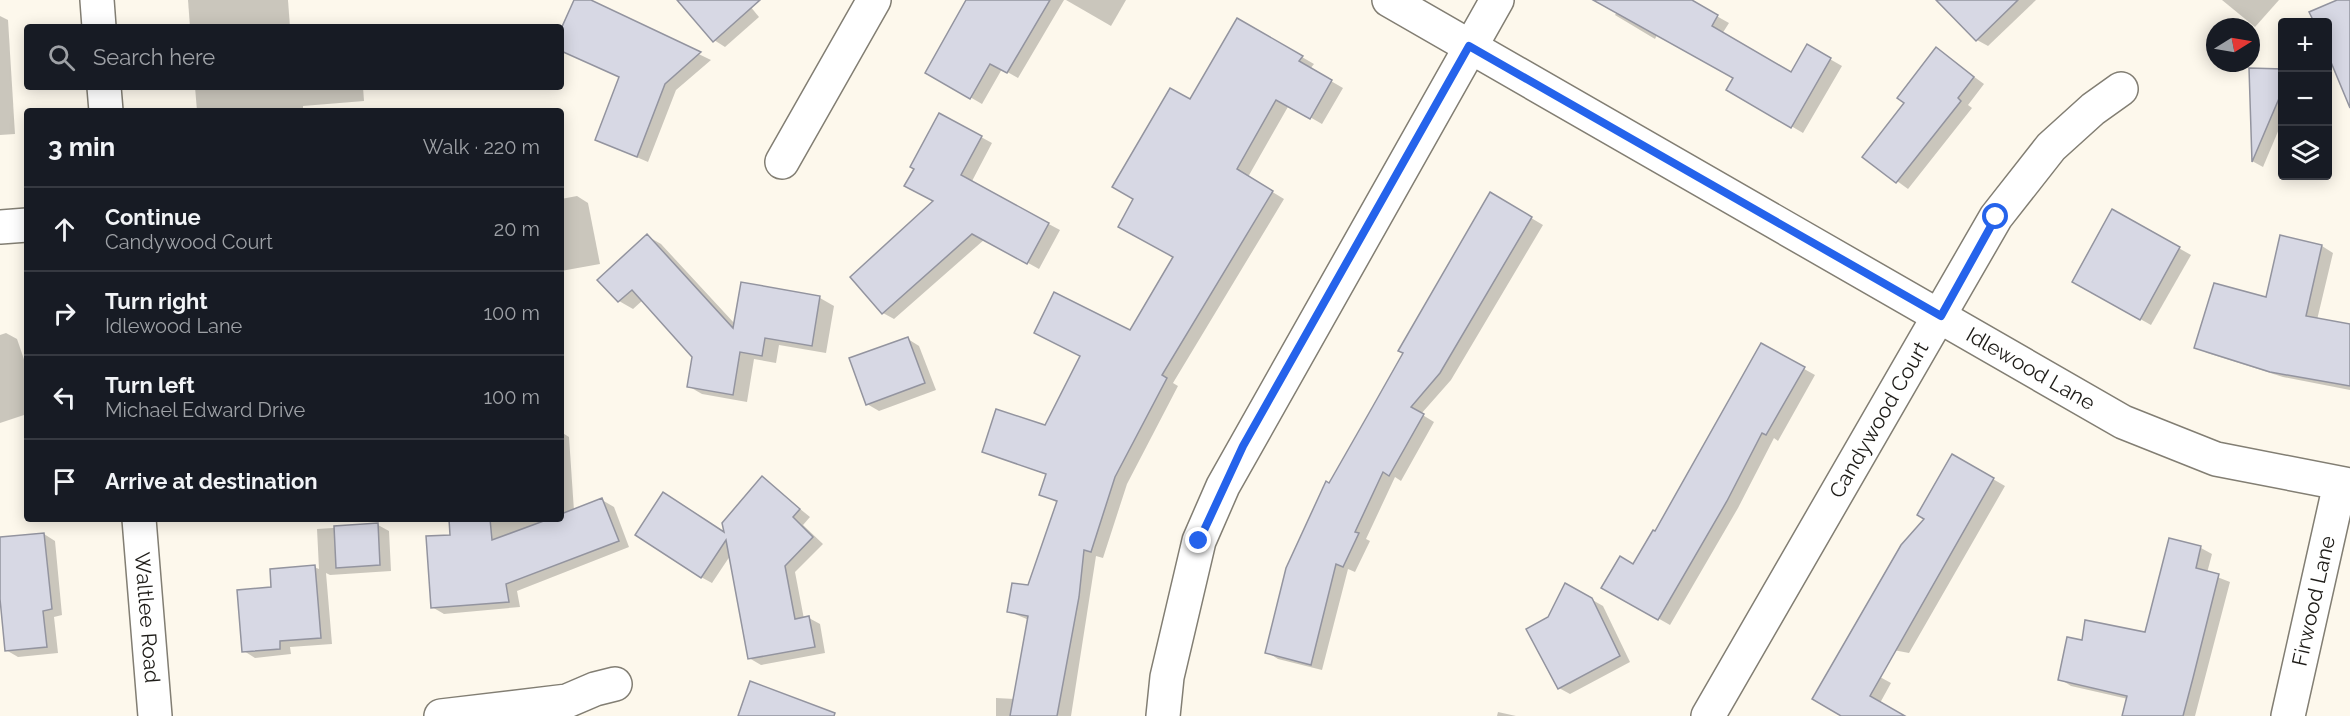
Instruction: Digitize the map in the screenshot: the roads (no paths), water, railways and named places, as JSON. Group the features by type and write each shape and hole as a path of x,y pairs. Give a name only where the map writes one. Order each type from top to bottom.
{"street":[{"path":"97,0 99,24"},
{"path":"782,162 874,0"},
{"name":"Idlewood Lane","path":"1389,0 2122,422 2216,459 2345,484"},
{"path":"1163,716 1167,677 1199,541 1223,486 1497,0"},
{"name":"Candywood Court","path":"1708,716 1941,316 1996,217 2044,156 2093,109 2121,89"},
{"path":"104,90 106,108"},
{"path":"0,227 24,225"},
{"name":"Firwood Lane","path":"2288,716 2345,484"},
{"name":"Waltlee Road","path":"139,522 155,716"},
{"path":"441,716 518,709 567,701 595,689 615,684"}]}
